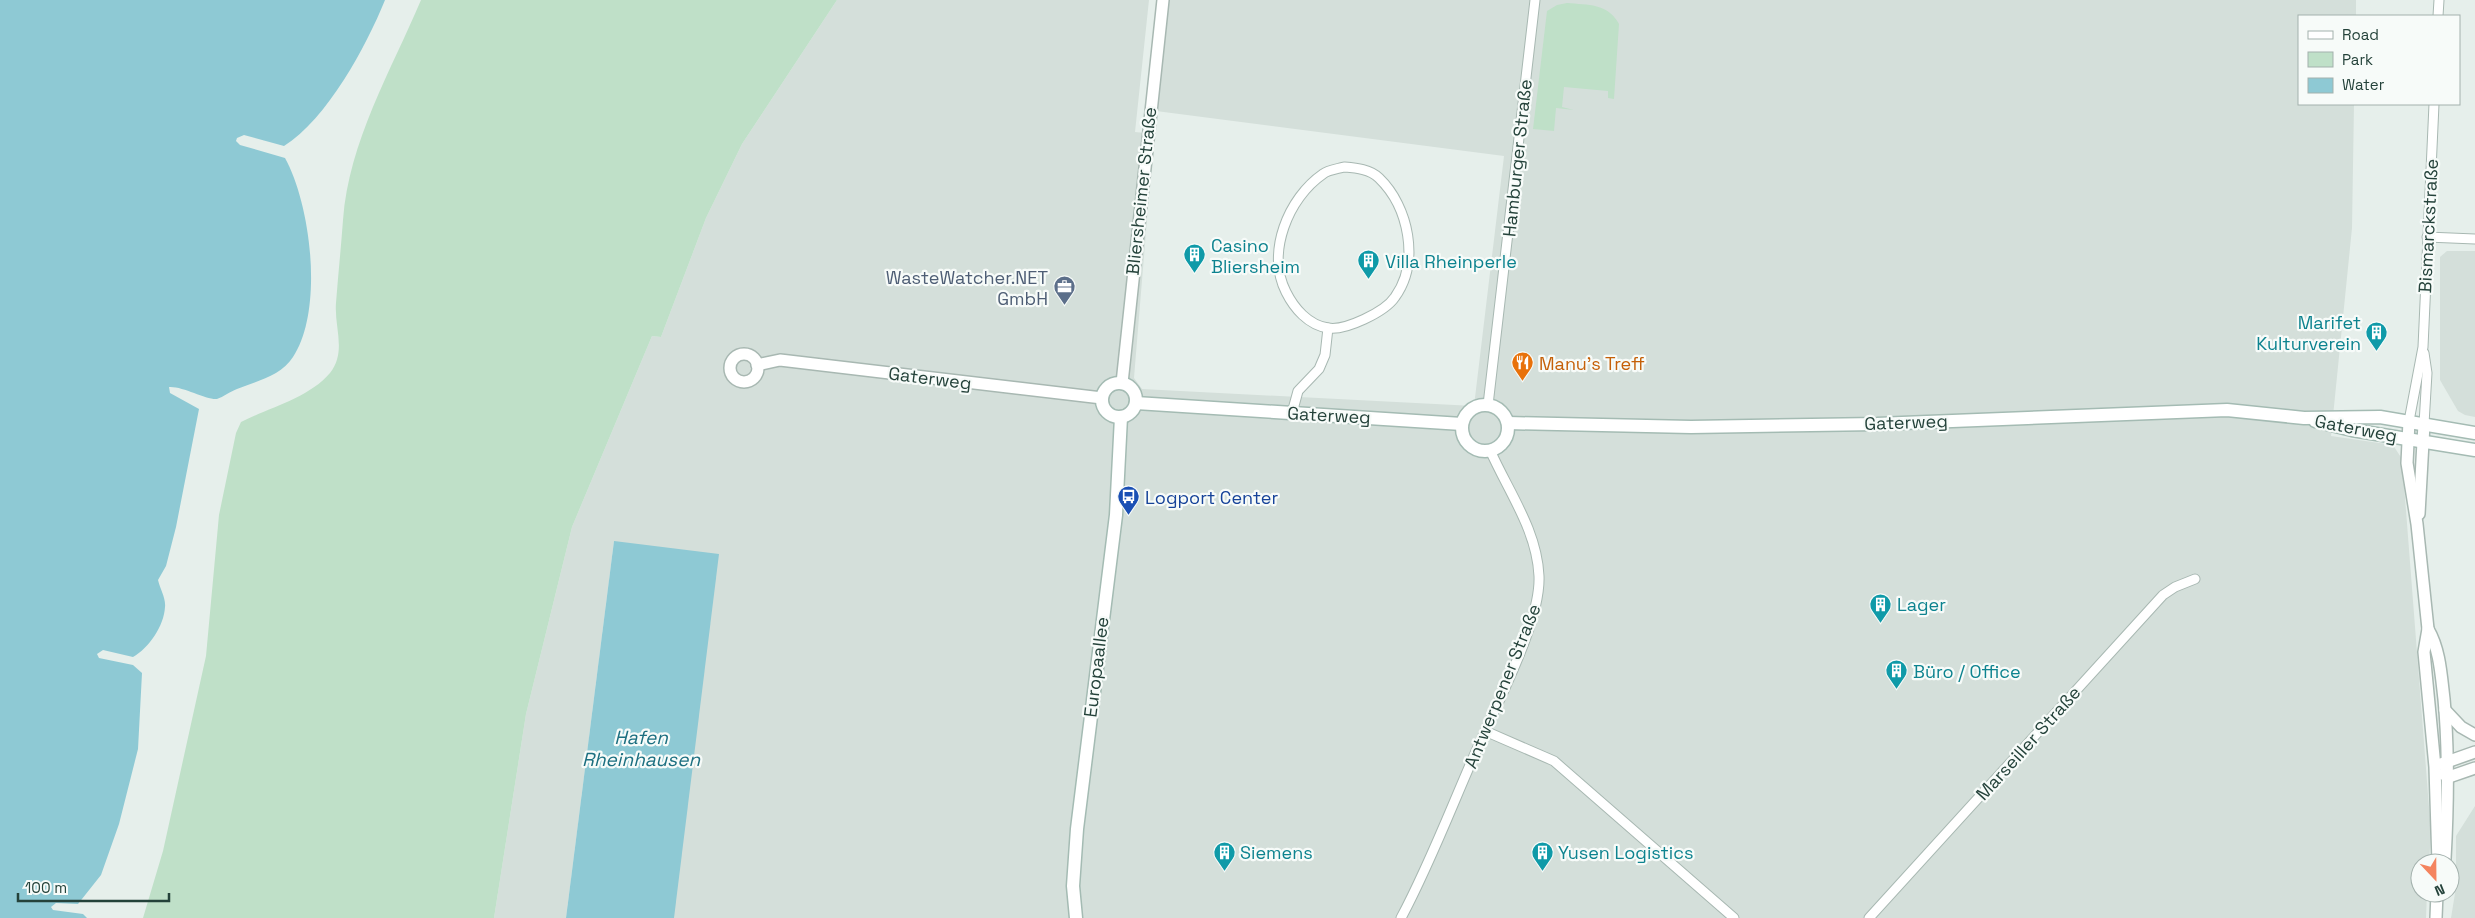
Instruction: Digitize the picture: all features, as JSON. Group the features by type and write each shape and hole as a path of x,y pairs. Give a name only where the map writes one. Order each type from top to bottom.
{"main road":[{"path":"1122,383 1134,390 1136,403 1131,412 1122,417 1108,413 1102,398 1107,388 1122,383"},
{"name":"Gaterweg","path":"1136,403 1462,424"},
{"path":"1488,405 1497,408 1504,415 1508,423 1505,440 1499,446 1490,450 1480,450 1471,446 1465,439 1462,424 1472,409 1488,405"},
{"name":"Gaterweg","path":"1508,423 1730,426 1877,424 2227,410 2304,418 2358,416 2409,421 2475,433"},
{"name":"Europaallee","path":"1076,918 1073,886 1077,829 1116,515 1122,417"},
{"name":"Gaterweg","path":"2304,418 2352,430 2475,450"}],"street":[{"name":"Bliersheimer Straße","path":"1122,383 1162,0"},
{"name":"Hamburger Straße","path":"1488,405 1535,0"},
{"path":"2438,15 2439,0"},
{"name":"Bismarckstraße","path":"2434,105 2423,348 2409,421 2408,463 2417,524 2428,629 2424,652 2435,769 2438,853"},
{"path":"1344,166 1363,169 1379,177 1395,198 1404,220 1409,244 1404,277 1395,298 1378,312 1361,321 1328,328 1304,316 1292,303 1282,284 1278,270 1278,251 1284,228 1294,205 1307,187 1324,173 1344,166"},
{"path":"2427,237 2475,239"},
{"path":"1292,413 1298,391 1319,369 1325,355 1328,328"},
{"name":"Bismarckstraße","path":"2417,524 2420,508 2427,373 2423,348"},
{"name":"Gaterweg","path":"758,365 780,360 1102,398"},
{"name":"Antwerpener Straße","path":"1401,918 1485,731 1519,652 1536,605 1539,589 1537,559 1533,543 1490,450"},
{"name":"Marseiller Straße","path":"1869,918 2163,595 2195,579"},
{"name":"Bismarckstraße","path":"2428,629 2436,644 2445,710 2449,777 2445,853"},
{"path":"2445,710 2460,727 2475,735"},
{"path":"1485,731 1554,761 1734,918"},
{"path":"2475,752 2448,760 2435,769 2449,777 2475,768"},
{"path":"2436,918 2437,903"}],"shaded area":[{"path":"837,0 1149,0 1135,132 1154,134 1134,378 1142,389 1474,406 1504,156 1156,111 1163,0 2356,0 2356,15 2298,15 2298,105 2354,105 2352,228 2331,436 2393,445 2402,459 2431,833 2430,853 2410,853 2410,903 2427,903 2426,918 672,918 614,541 566,918 494,918 526,714 572,527 652,336 661,337 706,218 742,144"},
{"path":"2447,251 2475,251 2475,417 2458,411 2440,380 2440,257"},
{"path":"2475,806 2475,918 2451,918 2453,903 2460,903 2460,853 2456,853 2456,836"}],"green space":[{"path":"421,0 837,0 742,144 706,218 661,337 652,336 572,527 526,714 494,918 143,918 163,851 206,656 219,515 236,433 241,422 300,396 321,382 335,365 339,348 336,303 343,220 353,162 373,107"},
{"path":"1567,3 1597,6 1609,12 1619,24 1614,99 1608,98 1608,91 1564,87 1562,107 1574,110 1556,108 1554,131 1533,129 1547,11 1557,5"}],"water":[{"path":"0,0 385,0 367,39 344,80 330,100 300,134 284,146 244,135 237,138 236,141 240,145 285,158 294,178 302,202 307,229 311,286 308,313 303,337 293,357 288,364 275,373 217,399 169,387 170,393 199,409 176,527 166,566 158,580 165,600 162,622 155,636 145,648 133,657 103,650 97,654 99,658 133,665 142,673 138,749 119,824 101,875 78,904 56,903 51,907 53,910 83,914 87,918 0,918"},
{"name":"Hafen Rheinhausen","path":"614,541 719,554 674,918 566,918"}],"place":[{"name":"Casino Bliersheim","path":"1195,274"},
{"name":"Villa Rheinperle","path":"1369,280"},
{"name":"WasteWatcher.NET GmbH","path":"1064,306"},
{"name":"Marifet Kulturverein","path":"2377,351"},
{"name":"Manu's Treff","path":"1523,382"},
{"name":"Logport Center","path":"1129,516"},
{"name":"Lager","path":"1881,623"},
{"name":"Büro / Office","path":"1897,690"},
{"name":"Siemens","path":"1224,871"},
{"name":"Yusen Logistics","path":"1542,871"}]}
